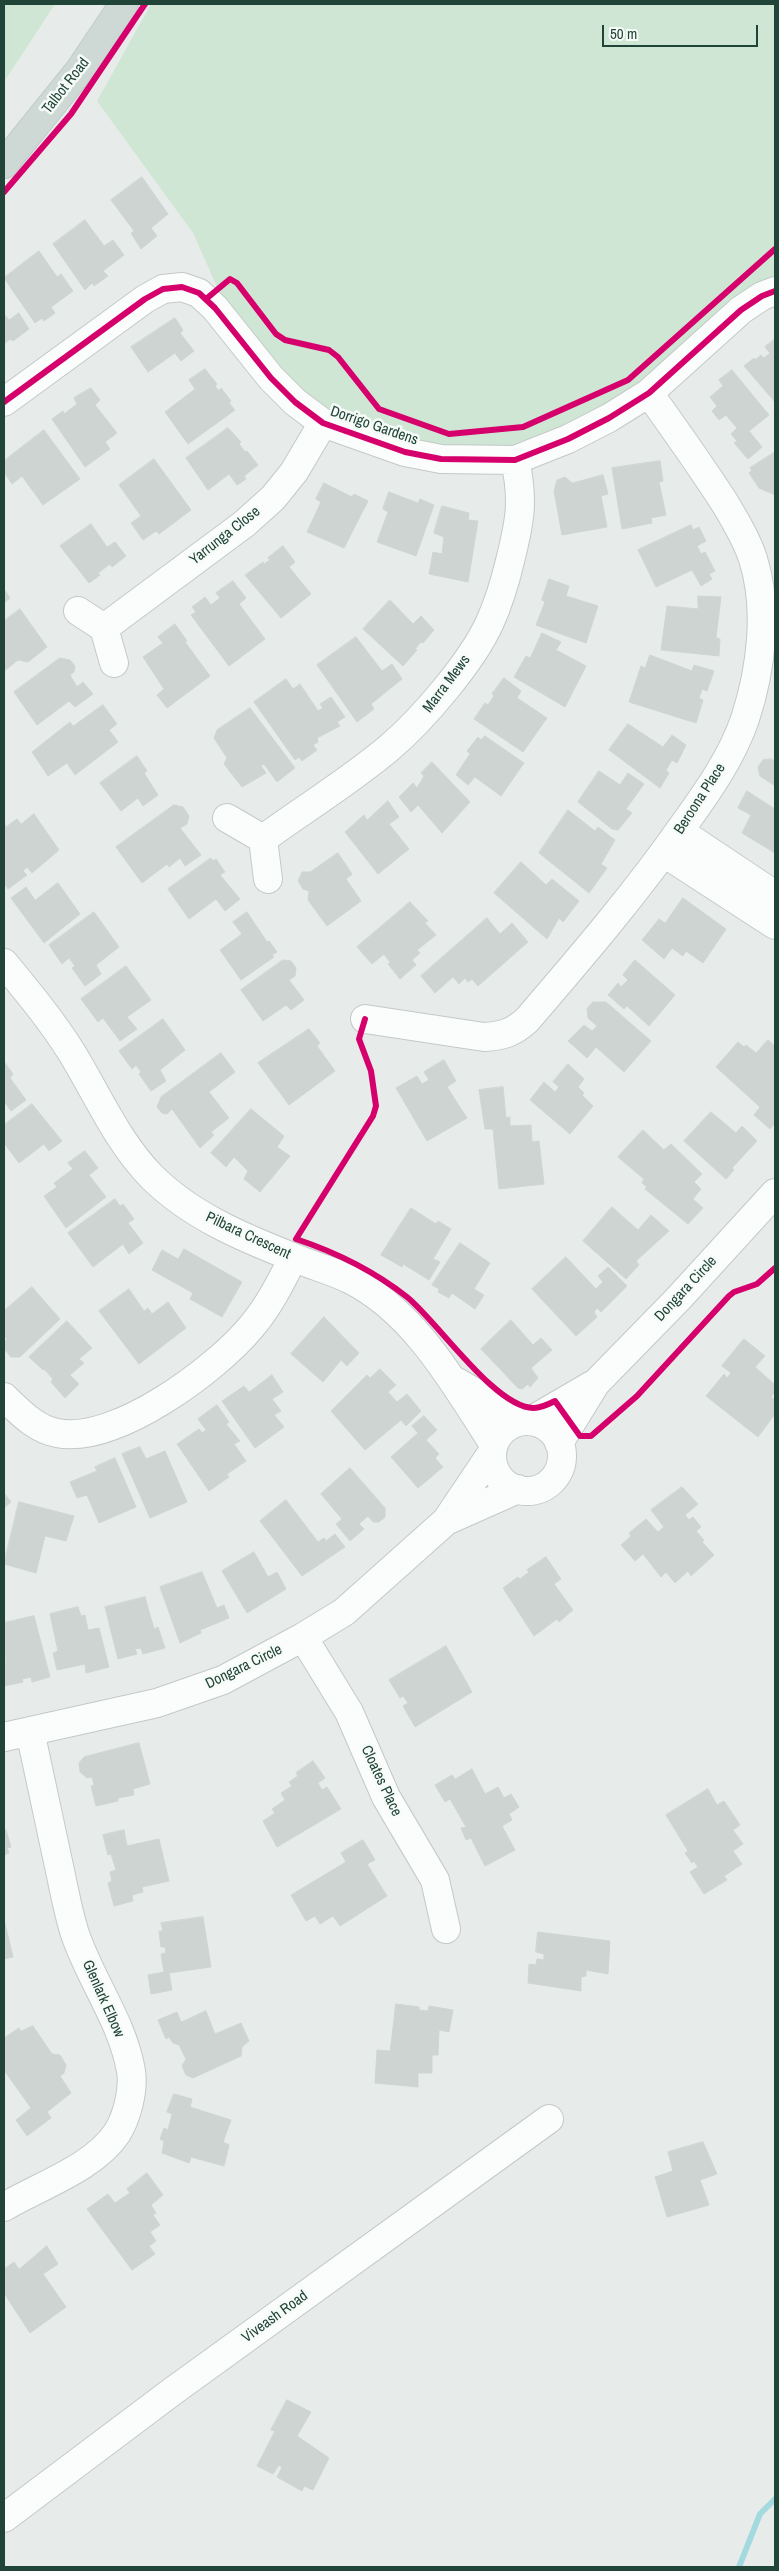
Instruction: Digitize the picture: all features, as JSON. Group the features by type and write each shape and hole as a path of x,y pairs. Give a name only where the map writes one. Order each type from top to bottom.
{"main road":[{"name":"Talbot Road","path":"4,164 79,72 124,4"}],"street":[{"name":"Dorrigo Gardens","path":"4,402 145,299 163,289 182,287 199,293 215,308 271,378 295,402 323,423 406,452 442,458 515,460 568,439 609,418 649,393 741,310 762,296 775,291"},
{"name":"Beroona Place","path":"365,1019 484,1037 500,1036 516,1031 624,907 664,853 710,788 745,720 755,681 760,640 761,599 753,559 737,524 714,486 649,393"},
{"name":"Yarrunga Close","path":"104,628 244,524 273,498 294,472 323,423"},
{"name":"Marra Mews","path":"263,839 388,749 417,722 471,653 490,623 504,587 513,551 520,518 522,489 515,460"},
{"path":"78,611 104,628 114,663"},
{"path":"227,818 263,839 268,879"},
{"path":"680,831 775,895"},
{"path":"664,853 775,925"},
{"name":"Pilbara Crescent","path":"4,963 44,1013 71,1052 128,1146 151,1176 186,1205 221,1226 294,1258 352,1280 390,1307 420,1338 451,1379 492,1448"},
{"name":"Dongara Circle","path":"559,1443 596,1383 678,1299 775,1192"},
{"path":"4,1398 39,1427 57,1434 77,1435 137,1414 198,1377 228,1351 252,1326 273,1297 294,1258"},
{"name":"Pilbara Crescent","path":"451,1379 527,1420"},
{"name":"Dongara Circle","path":"527,1420 596,1383"},
{"path":"527,1420 544,1424 556,1434 562,1448 562,1463 556,1477 538,1490 512,1488 501,1480 494,1470 492,1448 503,1429 527,1420"},
{"name":"Dongara Circle","path":"4,1737 157,1704 223,1680 303,1637 344,1612 446,1520 492,1448"},
{"name":"Dongara Circle","path":"446,1520 518,1489"},
{"name":"Cloates Place","path":"303,1637 349,1712 386,1797 435,1880 446,1929"},
{"name":"Glenlark Elbow","path":"4,2208 87,2162 104,2149 117,2133 126,2114 131,2074 128,2056 116,2024 94,1982 70,1917 30,1731"},
{"name":"Viveash Road","path":"4,2518 173,2391 549,2119"}],"green space":[{"path":"4,4 55,4 4,82"},
{"path":"151,4 775,4 775,281 607,407 536,440 501,448 428,446 332,414 289,382 248,333 217,287 193,233 97,101"}],"building":[{"path":"142,177 168,214 151,228 157,236 141,249 131,233 134,231 111,200"},
{"path":"85,220 104,246 113,240 124,255 103,271 108,276 94,286 92,283 85,290 53,244"},
{"path":"39,251 57,277 61,274 73,291 51,307 55,313 44,321 42,318 35,323 4,278"},
{"path":"19,313 29,329 13,341 10,339 4,344 4,314 9,320"},
{"path":"175,318 183,330 180,333 194,351 181,361 175,353 148,372 131,347"},
{"path":"775,339 775,402 744,366 754,358 755,360 761,355 764,358 770,353 765,347"},
{"path":"205,369 217,384 215,386 219,391 221,388 231,401 229,403 235,410 188,444 165,412 195,389 189,380"},
{"path":"732,370 769,415 749,431 762,447 748,459 734,443 737,441 731,434 737,428 726,415 719,420 712,411 717,406 710,397 723,386 719,380"},
{"path":"91,388 100,400 95,405 117,433 105,442 110,449 85,467 52,419 63,411 64,414 77,404 74,398"},
{"path":"228,428 241,442 239,444 245,452 247,451 258,465 244,476 246,479 237,485 229,474 208,490 186,458"},
{"path":"44,430 80,479 43,505 22,476 12,484 4,472 4,461"},
{"path":"775,452 775,495 759,488 749,473 752,470 750,468"},
{"path":"154,459 191,510 159,534 156,531 143,540 131,523 141,516 119,485"},
{"path":"660,461 663,481 659,482 666,515 651,518 652,523 622,529 612,468"},
{"path":"603,475 608,494 601,496 607,527 562,535 554,491 557,480 565,477 572,483"},
{"path":"324,483 352,497 354,494 368,501 344,548 307,532 321,502 316,499"},
{"path":"389,492 418,503 420,499 434,505 416,556 377,542 388,512 383,509"},
{"path":"442,506 469,513 468,520 478,521 468,582 429,574 433,552 442,554 444,537 434,533"},
{"path":"91,524 107,547 115,542 126,556 112,567 110,564 89,583 60,546"},
{"path":"691,525 693,530 699,527 706,541 697,546 701,554 705,552 715,571 709,574 712,579 701,586 692,570 656,587 638,550"},
{"path":"283,546 295,562 289,567 311,594 281,618 245,575 263,562 264,564 270,560 268,558"},
{"path":"549,579 569,586 566,596 598,606 586,643 536,625 545,602 542,600"},
{"path":"233,581 246,598 239,604 265,639 229,666 191,615 196,612 192,607 205,597 211,605 220,598 216,593"},
{"path":"4,589 10,598 4,603"},
{"path":"698,596 721,597 716,638 720,639 719,656 661,650 667,606 698,609"},
{"path":"390,600 413,624 421,616 434,630 423,643 421,642 415,649 417,650 403,666 363,629"},
{"path":"20,609 47,647 28,662 18,660 4,671 4,621"},
{"path":"175,624 187,641 185,642 210,676 167,708 157,695 164,689 143,657 163,643 158,637"},
{"path":"542,633 561,642 556,650 586,666 565,707 514,677 526,656 530,658"},
{"path":"356,637 382,671 392,664 402,679 371,704 374,709 357,722 317,665"},
{"path":"650,655 692,671 694,665 714,671 707,691 702,689 699,698 703,700 696,723 629,702 641,666 645,668"},
{"path":"60,658 70,660 75,666 74,672 70,675 77,687 83,682 93,694 75,707 69,701 37,725 14,692"},
{"path":"504,678 521,691 517,698 547,718 523,752 474,719 485,703 488,705 494,696 492,694"},
{"path":"286,679 293,689 300,684 318,711 323,708 320,704 331,697 345,717 337,722 340,726 317,738 318,742 313,745 317,750 302,761 299,757 295,760 254,702"},
{"path":"103,705 117,724 109,730 118,742 75,775 67,763 48,776 32,752 70,722 73,726"},
{"path":"250,708 295,768 277,782 264,764 261,766 266,773 242,787 224,764 227,758 214,738 217,730"},
{"path":"628,724 663,747 672,735 686,745 677,763 672,760 666,770 669,773 660,788 609,750"},
{"path":"485,736 524,763 501,796 475,777 468,785 456,775 470,754 467,751 478,737 481,740"},
{"path":"137,756 147,771 144,773 158,795 143,806 138,798 121,811 100,783"},
{"path":"771,759 775,761 775,786 760,776 758,767 763,760"},
{"path":"432,762 470,802 442,833 418,805 411,812 399,797 413,783 417,788 424,776 421,773"},
{"path":"599,771 620,785 628,773 644,784 626,809 632,813 618,830 612,829 578,802"},
{"path":"747,791 775,809 775,853 742,833 751,815 738,808"},
{"path":"388,801 399,817 389,824 409,849 378,874 345,832 364,815 367,820"},
{"path":"174,805 183,807 189,816 187,824 180,828 201,855 185,866 180,858 169,867 167,864 142,883 116,847"},
{"path":"568,810 595,831 598,827 615,840 601,864 607,868 589,893 539,853"},
{"path":"34,814 59,850 32,873 27,867 23,871 27,875 8,889 4,883 4,823 6,827 17,819 21,824"},
{"path":"338,853 352,874 346,879 361,901 327,926 308,900 309,891 303,889 298,881 302,872 310,872"},
{"path":"211,858 213,861 216,859 225,872 220,875 240,899 225,911 216,899 189,919 168,889"},
{"path":"521,862 546,885 552,879 579,901 563,922 559,918 547,939 494,893"},
{"path":"58,883 80,914 44,943 11,898 26,887 35,900"},
{"path":"683,898 726,929 703,963 686,951 683,956 672,948 664,959 642,940 659,919 665,923"},
{"path":"410,902 428,921 425,923 436,935 417,950 420,953 412,960 416,965 400,979 388,964 390,962 384,954 372,964 357,947"},
{"path":"94,912 119,947 96,965 101,974 85,986 72,968 75,966 69,958 62,964 49,945"},
{"path":"247,912 267,942 269,941 277,952 272,955 274,957 241,980 220,950 242,934 233,922"},
{"path":"487,918 500,934 512,923 528,942 478,986 472,979 468,982 465,978 459,984 453,977 435,993 421,976"},
{"path":"283,960 291,961 296,968 295,976 289,980 304,1000 291,1010 286,1005 263,1021 241,990"},
{"path":"635,960 675,995 649,1026 627,1006 624,1009 608,995 618,983 621,987 628,980 623,975"},
{"path":"126,966 151,1000 127,1017 137,1029 120,1041 103,1018 98,1022 81,999"},
{"path":"593,1002 606,1002 651,1041 624,1072 596,1047 587,1058 568,1041 584,1025 592,1031 597,1026 588,1018 587,1009"},
{"path":"163,1019 185,1050 160,1070 166,1081 151,1091 139,1074 141,1072 136,1065 132,1069 119,1051"},
{"path":"309,1029 320,1043 317,1046 335,1071 289,1105 258,1063"},
{"path":"768,1040 775,1046 775,1123 770,1129 754,1115 760,1107 716,1067 738,1042 744,1047 746,1045 756,1053"},
{"path":"221,1053 235,1072 209,1092 229,1118 211,1132 214,1135 200,1148 172,1109 167,1114 162,1113 157,1107 161,1097"},
{"path":"444,1060 456,1081 447,1087 467,1118 427,1141 396,1088 417,1076 422,1084 429,1080 424,1072"},
{"path":"5,1063 13,1074 10,1078 26,1100 11,1111 4,1101"},
{"path":"568,1064 584,1079 578,1087 584,1093 582,1095 593,1106 570,1134 530,1100 544,1082 555,1092 559,1087 553,1082"},
{"path":"503,1087 506,1118 510,1117 510,1126 531,1125 532,1142 539,1141 544,1184 499,1189 493,1129 485,1129 479,1090"},
{"path":"32,1104 62,1141 49,1151 44,1144 19,1163 4,1143 4,1125"},
{"path":"251,1109 284,1136 277,1147 290,1156 260,1192 244,1179 248,1171 234,1157 226,1167 211,1153"},
{"path":"711,1112 736,1133 742,1126 757,1141 732,1168 734,1170 726,1179 684,1141"},
{"path":"643,1130 664,1150 671,1144 702,1174 694,1182 701,1189 693,1199 703,1208 688,1224 645,1189 647,1187 642,1183 644,1179 618,1157"},
{"path":"85,1151 98,1168 89,1175 106,1197 66,1228 44,1196 57,1187 54,1183 73,1169 68,1163"},
{"path":"115,1199 120,1206 123,1204 134,1219 128,1223 143,1243 129,1254 123,1244 93,1267 68,1233"},
{"path":"612,1207 638,1230 651,1215 669,1231 636,1261 639,1265 626,1279 583,1241"},
{"path":"411,1208 436,1224 438,1221 451,1229 433,1259 440,1262 429,1280 403,1264 402,1267 381,1255"},
{"path":"460,1243 490,1263 474,1289 484,1295 475,1309 452,1293 449,1298 438,1292 439,1289 432,1285"},
{"path":"184,1249 242,1282 222,1317 190,1299 193,1293 152,1270 162,1250 178,1259"},
{"path":"566,1257 596,1289 603,1282 598,1276 608,1267 627,1286 601,1312 597,1308 594,1312 597,1317 576,1336 532,1289"},
{"path":"32,1287 60,1319 20,1357 11,1357 5,1350 4,1343 7,1339 4,1336 4,1311"},
{"path":"129,1289 144,1311 148,1308 152,1314 168,1302 186,1328 139,1364 99,1311"},
{"path":"324,1317 359,1353 347,1366 341,1360 323,1382 291,1354"},
{"path":"511,1320 533,1345 541,1338 552,1350 531,1368 538,1378 530,1387 528,1384 522,1389 518,1388 481,1349"},
{"path":"67,1321 92,1348 79,1359 84,1363 70,1375 79,1384 65,1398 51,1382 53,1379 29,1357"},
{"path":"744,1339 765,1356 755,1367 775,1385 775,1392 771,1397 775,1400 775,1414 758,1437 706,1396 724,1374 727,1378 731,1373 722,1366"},
{"path":"380,1369 396,1385 388,1392 397,1402 407,1394 421,1411 406,1426 401,1420 365,1450 331,1411 367,1375 370,1378"},
{"path":"272,1375 283,1392 272,1399 281,1411 274,1415 284,1427 255,1448 222,1401 244,1386 249,1392"},
{"path":"217,1405 229,1422 226,1424 240,1441 234,1444 246,1461 227,1474 229,1477 209,1491 177,1444 199,1429 202,1433 206,1430 198,1419"},
{"path":"424,1416 437,1430 426,1440 439,1454 435,1458 443,1467 418,1488 391,1457 418,1433 412,1426"},
{"path":"140,1447 146,1459 165,1451 187,1502 150,1518 122,1454"},
{"path":"115,1458 136,1507 99,1523 87,1495 77,1498 70,1482 97,1471 95,1467"},
{"path":"350,1468 385,1508 385,1517 379,1522 373,1522 368,1516 359,1524 364,1529 350,1541 336,1524 342,1519 321,1494"},
{"path":"682,1487 698,1504 685,1515 689,1520 693,1517 701,1527 696,1531 704,1540 702,1542 714,1555 691,1576 688,1571 675,1583 666,1572 661,1577 643,1554 635,1561 621,1545 631,1536 629,1533 646,1519 658,1532 664,1527 651,1510"},
{"path":"4,1493 11,1502 4,1508"},
{"path":"286,1500 318,1542 324,1538 326,1541 335,1534 345,1547 302,1576 260,1521"},
{"path":"19,1502 74,1516 66,1541 45,1536 36,1573 4,1564"},
{"path":"254,1552 268,1577 277,1572 286,1589 247,1613 222,1571"},
{"path":"546,1557 561,1579 554,1584 573,1610 559,1622 557,1619 534,1636 503,1588 518,1577 520,1579 529,1572 527,1570"},
{"path":"202,1572 217,1608 224,1605 229,1618 200,1630 201,1633 180,1643 160,1587"},
{"path":"145,1597 154,1629 158,1627 165,1648 143,1654 141,1648 135,1649 137,1654 118,1659 105,1607"},
{"path":"78,1607 81,1616 85,1615 88,1630 99,1628 109,1667 86,1673 85,1664 57,1670 53,1653 58,1651 50,1614"},
{"path":"34,1616 50,1677 32,1682 31,1677 22,1679 23,1682 4,1686 4,1665 6,1665 4,1623"},
{"path":"446,1646 472,1692 415,1727 403,1706 408,1703 403,1696 400,1698 389,1680"},
{"path":"139,1743 150,1784 133,1789 134,1795 118,1798 118,1801 96,1806 91,1786 94,1785 92,1777 87,1778 80,1772 79,1763 84,1757"},
{"path":"313,1761 325,1778 318,1783 322,1790 327,1787 341,1809 277,1847 263,1821 275,1813 272,1809 285,1800 281,1793 292,1786 289,1782 298,1776 296,1773"},
{"path":"472,1769 485,1794 498,1787 504,1798 511,1794 519,1807 509,1814 512,1820 502,1826 515,1850 485,1866 471,1838 466,1840 461,1828 466,1827 450,1799 445,1802 435,1785 452,1775 455,1779"},
{"path":"708,1789 717,1805 724,1801 740,1825 733,1830 743,1844 733,1851 742,1864 724,1876 727,1880 704,1894 690,1872 698,1867 694,1861 692,1863 685,1853 688,1851 666,1815"},
{"path":"6,1830 11,1847 7,1848 9,1853 4,1855 4,1831"},
{"path":"124,1830 127,1846 159,1839 169,1881 142,1887 143,1892 132,1895 133,1901 114,1906 108,1883 112,1881 110,1872 116,1870 111,1854 108,1855 103,1835"},
{"path":"363,1840 375,1860 367,1864 387,1896 340,1926 333,1916 320,1924 315,1916 306,1921 291,1895 346,1862 341,1853"},
{"path":"203,1917 211,1967 169,1973 172,1990 151,1994 148,1975 164,1972 161,1954 166,1953 165,1947 161,1947 159,1931 163,1931 161,1923"},
{"path":"4,1919 13,1957 4,1959"},
{"path":"538,1932 610,1941 608,1974 586,1970 586,1976 581,1977 581,1991 528,1983 529,1964 536,1965 537,1959 544,1960 544,1954 536,1952"},
{"path":"396,2004 419,2007 419,2010 428,2011 429,2006 453,2010 449,2032 439,2030 438,2055 432,2055 432,2073 418,2073 418,2087 375,2083 377,2050 390,2051"},
{"path":"206,2011 215,2034 241,2023 249,2041 242,2047 241,2056 193,2078 186,2075 182,2066 186,2059 179,2045 173,2043 169,2037 166,2039 158,2020 177,2012 181,2022"},
{"path":"33,2026 52,2054 60,2055 66,2065 64,2073 60,2076 71,2093 47,2112 51,2118 27,2136 16,2120 31,2108 4,2070 4,2038 19,2028 21,2031"},
{"path":"174,2094 192,2099 190,2107 231,2120 223,2142 229,2145 224,2166 191,2157 189,2163 162,2153 164,2141 160,2139 164,2128 168,2130 172,2114 167,2112"},
{"path":"703,2142 717,2174 700,2180 709,2205 667,2217 655,2177 673,2171 668,2152"},
{"path":"147,2173 163,2195 151,2205 156,2213 153,2215 160,2225 150,2232 156,2241 149,2246 155,2254 132,2270 87,2209 108,2194 115,2203 130,2193 127,2189"},
{"path":"47,2246 58,2264 43,2274 66,2307 30,2333 4,2293 4,2275 6,2274 4,2269 14,2262 19,2269"},
{"path":"287,2400 311,2412 297,2436 329,2458 313,2490 304,2486 302,2491 277,2477 282,2467 279,2465 273,2474 257,2466 275,2431 271,2430"}],"waterway":[{"path":"739,2567 760,2514 775,2499"}],"cycle path":[{"path":"4,192 71,114 145,4"},
{"path":"206,299 230,279 237,283 276,334 285,340 329,350 338,357 379,409 449,434 523,427 628,380 775,249"},
{"path":"4,402 145,299 163,289 182,287 199,293 215,308 271,378 295,402 323,423 405,452 441,459 515,460 568,439 609,418 649,393 741,310 762,296 775,291"},
{"path":"365,1019 359,1039 371,1071 376,1106 373,1116 296,1239 354,1263 407,1297 485,1380 519,1405 537,1408 555,1401 580,1436 591,1436 637,1396 729,1296 734,1292 757,1284 775,1268"}]}
